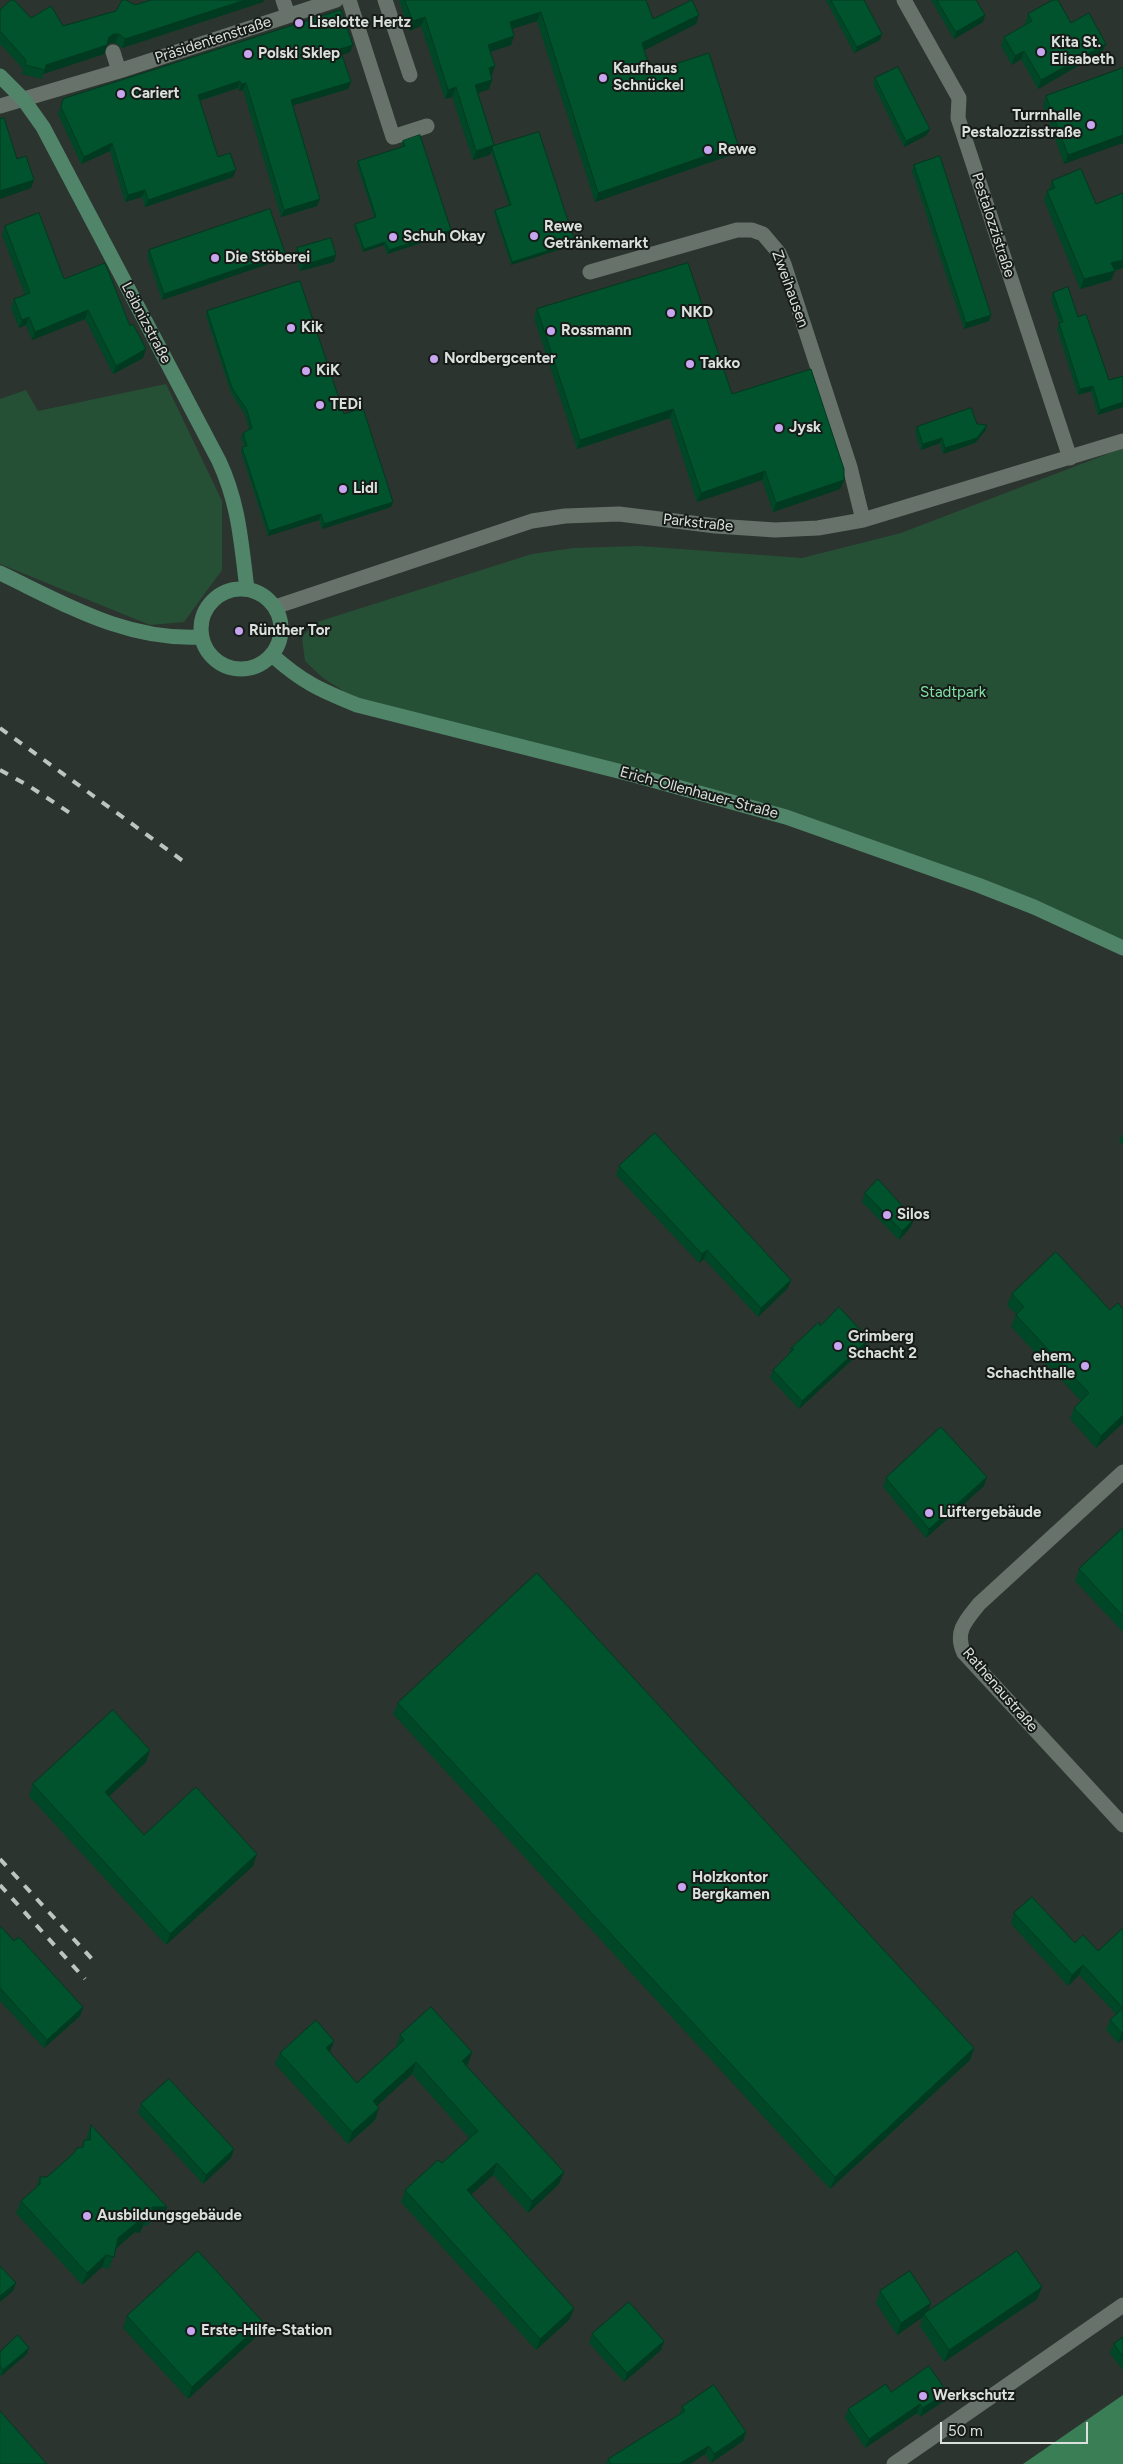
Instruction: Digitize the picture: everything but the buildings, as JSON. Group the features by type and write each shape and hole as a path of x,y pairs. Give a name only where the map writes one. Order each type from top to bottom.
{"street":[{"path":"283,0 288,15"},
{"name":"Präsidentenstraße","path":"0,106 119,71 288,15 313,3 336,0"},
{"path":"348,0 393,137 427,126"},
{"path":"385,0 410,75"},
{"name":"Pestalozzistraße","path":"904,0 959,98 958,118 1070,458"},
{"path":"112,52 119,71"},
{"name":"Leibnizstraße","path":"0,76 23,99 46,134 175,376 230,484 237,508 247,589"},
{"name":"Zweihausen","path":"590,272 722,232 752,230 763,234 779,253 784,264 850,467 863,520"},
{"name":"Parkstraße","path":"275,607 532,521 565,516 618,514 716,526 774,530 818,528 863,520 1123,441"},
{"path":"0,573 99,620 133,632 166,637 202,637"},
{"path":"247,589 262,595 275,607 280,620 281,634 278,646 272,655 260,664 246,669 231,668 218,662 208,651 202,637 202,622 208,608 218,597 232,590 247,589"},
{"name":"Erich-Ollenhauer-Straße","path":"272,655 298,678 321,691 357,705 634,775 786,817 978,884 1034,907 1123,948"},
{"name":"Rathenaustraße","path":"1123,1472 979,1604 964,1624 959,1638 964,1653 1123,1825"},
{"path":"894,2464 1123,2305"}],"green space":[{"path":"166,384 222,501 222,570 184,622 150,625 0,564 0,399 26,390 38,411"},
{"name":"Stadtpark","path":"1123,448 1123,945 921,861 353,697 323,678 305,661 302,637 314,623 532,554 574,548 639,546 802,558 901,533"}],"shaded area":[{"path":"1123,2395 1123,2464 1023,2464"}],"railway":[{"path":"0,728 183,861"},
{"path":"0,770 29,786 76,817"},
{"path":"0,1859 92,1959"},
{"path":"0,1885 85,1979"}],"place":[{"name":"Liselotte Hertz","path":"299,23"},
{"name":"Kita St. Elisabeth","path":"1041,52"},
{"name":"Polski Sklep","path":"248,54"},
{"name":"Kaufhaus Schnückel","path":"603,78"},
{"name":"Cariert","path":"121,94"},
{"name":"Turrnhalle Pestalozzisstraße","path":"1091,125"},
{"name":"Rewe","path":"708,150"},
{"name":"Rewe Getränkemarkt","path":"534,236"},
{"name":"Schuh Okay","path":"393,237"},
{"name":"Die Stöberei","path":"215,258"},
{"name":"NKD","path":"671,313"},
{"name":"Kik","path":"291,328"},
{"name":"Rossmann","path":"551,331"},
{"name":"Nordbergcenter","path":"434,359"},
{"name":"Takko","path":"690,364"},
{"name":"KiK","path":"306,371"},
{"name":"TEDi","path":"320,405"},
{"name":"Jysk","path":"779,428"},
{"name":"Lidl","path":"343,489"},
{"name":"Rünther Tor","path":"239,631"},
{"name":"Silos","path":"887,1215"},
{"name":"Grimberg Schacht 2","path":"838,1346"},
{"name":"ehem. Schachthalle","path":"1085,1366"},
{"name":"Lüftergebäude","path":"929,1513"},
{"name":"Holzkontor Bergkamen","path":"682,1887"},
{"name":"Ausbildungsgebäude","path":"87,2216"},
{"name":"Erste-Hilfe-Station","path":"191,2331"},
{"name":"Werkschutz","path":"923,2396"}]}
